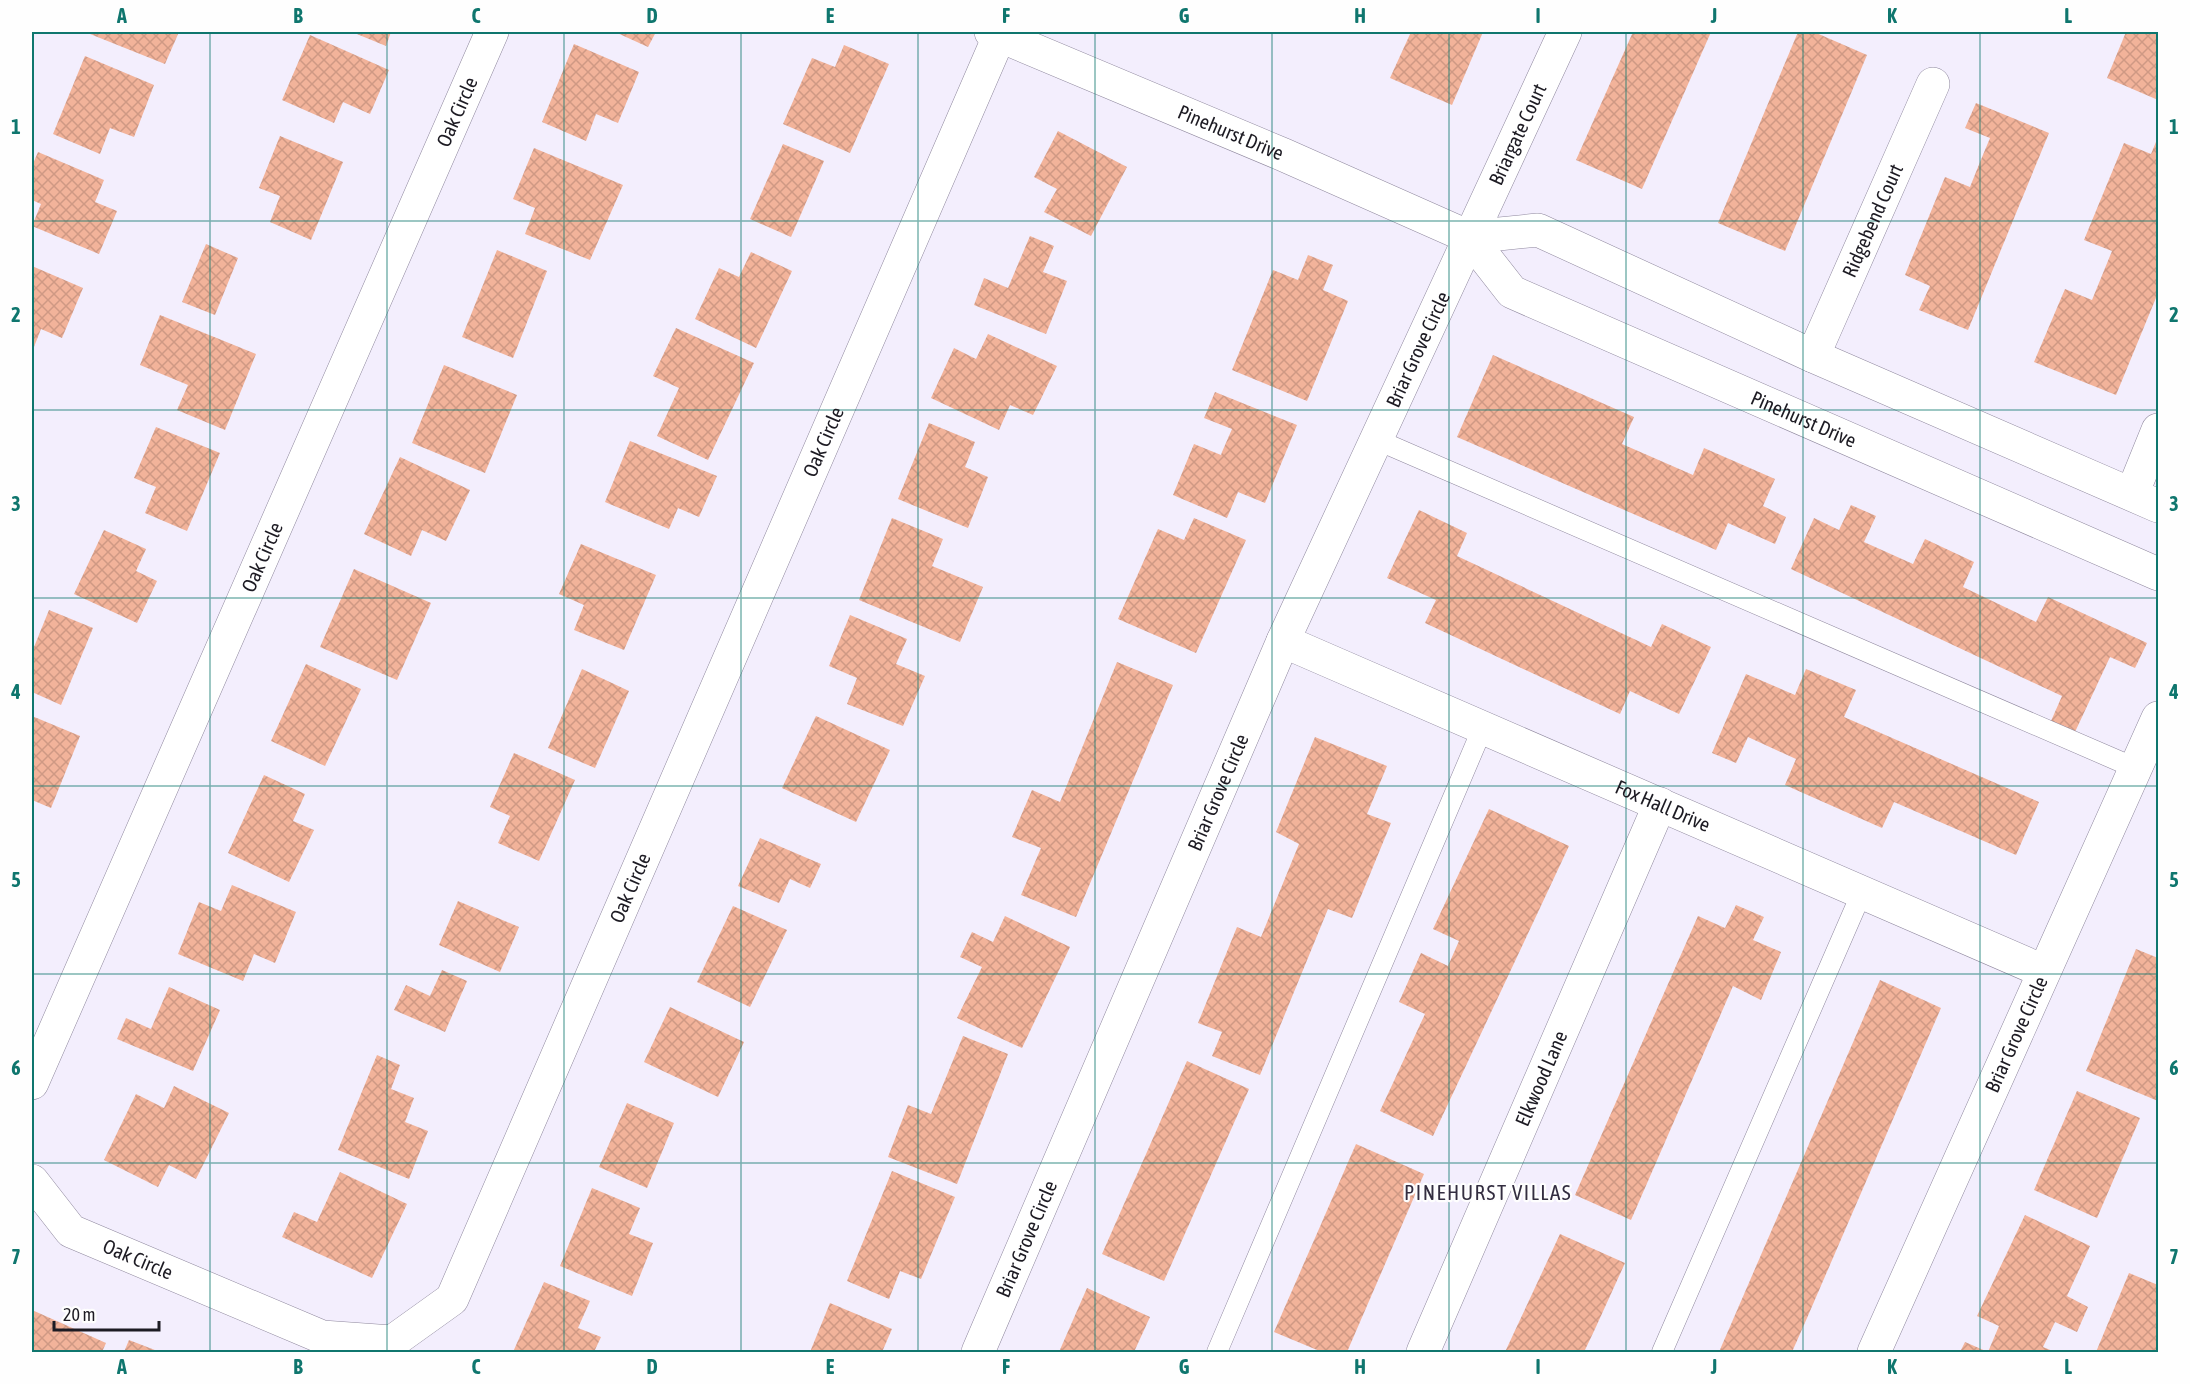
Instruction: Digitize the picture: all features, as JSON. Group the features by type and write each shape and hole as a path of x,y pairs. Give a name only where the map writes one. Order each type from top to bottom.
{"street":[{"name":"Oak Circle","path":"32,1083 492,32"},
{"name":"Briargate Court","path":"1469,237 1565,32"},
{"name":"Oak Circle","path":"32,1181 71,1231 322,1337 392,1342 452,1299 997,33"},
{"name":"Pinehurst Drive","path":"997,33 1284,155 1469,237 1512,292 2158,574"},
{"name":"Ridgebend Court","path":"1813,356 1933,84"},
{"name":"Pinehurst Drive","path":"1469,237 1538,230 1813,356 2145,500"},
{"name":"Briar Grove Circle","path":"978,1353 1283,641 1469,237"},
{"path":"2145,500 2158,430"},
{"name":"Fox Hall Drive","path":"1283,641 2043,971"},
{"name":"Briar Grove Circle","path":"1874,1353 2158,718"},
{"name":"Elkwood Lane","path":"1423,1353 1660,804"}],"lane":[{"path":"1375,439 2135,768"},
{"path":"1217,1353 1483,727"},
{"path":"1662,1353 1862,892"}],"building":[{"path":"91,32 179,32 165,64 90,34"},
{"path":"352,32 391,32 386,46"},
{"path":"615,32 656,32 648,47"},
{"path":"1411,32 1483,32 1452,105 1390,78"},
{"path":"1633,32 1711,32 1642,189 1576,160"},
{"path":"1798,32 1814,32 1867,55 1785,251 1718,223"},
{"path":"2126,32 2158,32 2158,100 2107,78"},
{"path":"310,35 389,70 370,114 343,102 334,123 282,100"},
{"path":"574,44 639,72 618,123 596,114 586,141 542,122"},
{"path":"844,45 889,64 850,153 783,124 812,58 835,67"},
{"path":"85,56 154,85 134,137 110,128 100,154 53,134"},
{"path":"1976,103 2049,133 1968,330 1919,310 1930,286 1905,275 1945,177 1970,187 1990,138 1965,128"},
{"path":"1058,131 1127,167 1091,236 1044,212 1057,189 1034,177"},
{"path":"280,136 343,162 311,240 270,222 280,196 259,188"},
{"path":"2158,137 2158,293 2116,395 2034,362 2065,289 2092,300 2112,251 2084,240 2124,143 2151,154"},
{"path":"783,144 824,161 791,237 750,219"},
{"path":"534,148 623,185 590,260 525,234 535,208 513,199"},
{"path":"38,152 104,180 95,202 117,211 99,254 32,226 41,204 32,200 32,166"},
{"path":"1030,236 1054,246 1043,272 1067,281 1046,334 974,305 984,278 1008,288"},
{"path":"206,244 238,258 215,315 182,302"},
{"path":"497,250 547,271 513,358 462,337"},
{"path":"751,252 792,271 756,348 695,319 719,268 739,277"},
{"path":"1308,255 1333,265 1323,290 1348,301 1307,401 1232,370 1273,270 1298,280"},
{"path":"32,266 83,288 62,338 41,329 32,352"},
{"path":"160,315 256,354 225,430 177,410 188,385 140,365"},
{"path":"676,328 754,363 708,460 657,436 679,388 653,376"},
{"path":"988,334 1057,366 1033,415 1010,405 999,430 931,398 954,348 976,359"},
{"path":"1493,355 1634,417 1622,444 1693,475 1704,448 1775,479 1763,506 1786,517 1775,544 1728,523 1716,550 1457,437"},
{"path":"444,365 517,395 485,473 412,443"},
{"path":"1215,392 1297,425 1265,503 1238,492 1227,518 1173,495 1194,444 1221,455 1232,429 1204,418"},
{"path":"929,423 975,442 965,467 988,477 968,528 898,499"},
{"path":"156,427 220,453 187,531 145,513 156,487 134,478"},
{"path":"630,441 717,476 699,517 678,508 669,529 605,502"},
{"path":"400,457 470,490 446,541 422,530 411,556 364,534"},
{"path":"1851,505 1876,516 1864,542 1913,564 1925,539 1974,562 1963,587 2036,622 2048,597 2147,643 2135,668 2110,657 2075,732 2051,721 2062,696 1791,569 1814,518 1839,530"},
{"path":"1419,510 1467,533 1457,556 1651,647 1662,624 1711,647 1679,714 1630,691 1620,714 1425,623 1436,600 1387,578"},
{"path":"892,518 943,539 932,566 983,587 960,642 859,600"},
{"path":"1194,518 1246,540 1196,653 1118,619 1158,529 1184,540"},
{"path":"104,530 146,549 136,571 157,581 137,623 74,594"},
{"path":"581,544 656,575 624,650 574,630 584,605 559,594"},
{"path":"354,569 431,603 397,680 320,647"},
{"path":"49,610 93,628 61,705 32,692 32,652"},
{"path":"850,615 907,639 896,664 925,676 903,726 847,704 857,678 829,666"},
{"path":"1117,662 1173,685 1076,917 1021,895 1041,848 1012,837 1032,790 1060,802"},
{"path":"306,664 361,689 325,766 271,741"},
{"path":"582,669 629,691 595,768 548,748"},
{"path":"1806,669 1856,690 1844,717 2039,802 2016,855 1894,802 1882,828 1785,785 1796,759 1748,737 1736,763 1712,753 1746,674 1795,695"},
{"path":"32,716 80,736 51,808 32,800"},
{"path":"816,716 890,750 856,822 782,788"},
{"path":"1315,737 1387,766 1367,814 1391,823 1352,918 1328,909 1260,1075 1212,1056 1222,1032 1198,1023 1237,927 1261,937 1299,844 1276,832"},
{"path":"514,753 575,780 539,861 498,843 510,816 490,807"},
{"path":"264,775 305,794 293,821 314,830 289,882 228,853"},
{"path":"1489,809 1569,846 1433,1136 1380,1111 1425,1014 1399,1002 1421,953 1448,966 1459,941 1433,929"},
{"path":"760,838 821,864 810,888 790,879 779,903 738,886"},
{"path":"232,885 296,912 275,963 254,954 243,981 178,954 199,902 221,911"},
{"path":"458,901 519,927 500,972 439,945"},
{"path":"1736,905 1764,917 1753,940 1781,952 1761,1000 1733,986 1631,1220 1575,1195 1698,916 1725,928"},
{"path":"733,906 787,930 750,1007 697,982"},
{"path":"1005,916 1070,947 1022,1048 957,1018 982,967 960,957 972,932 993,942"},
{"path":"2136,949 2158,958 2158,1101 2086,1071"},
{"path":"442,970 467,981 445,1032 394,1010 406,985 430,996"},
{"path":"1880,980 1941,1008 1807,1318 1792,1352 1719,1352"},
{"path":"169,987 220,1010 193,1071 117,1039 126,1018 151,1029"},
{"path":"670,1007 744,1042 718,1097 644,1062"},
{"path":"963,1036 1008,1054 957,1184 888,1157 908,1105 931,1114"},
{"path":"377,1055 400,1065 391,1089 414,1098 405,1122 428,1131 409,1179 338,1150"},
{"path":"1187,1061 1249,1089 1164,1281 1102,1254"},
{"path":"174,1086 229,1113 196,1179 169,1165 158,1187 104,1160 136,1094 164,1108"},
{"path":"2077,1091 2140,1118 2097,1218 2034,1190"},
{"path":"627,1103 674,1123 647,1188 599,1167"},
{"path":"1356,1144 1424,1174 1347,1352 1322,1352 1274,1332"},
{"path":"892,1171 955,1197 921,1279 900,1271 889,1299 847,1281"},
{"path":"340,1172 407,1204 372,1278 282,1237 294,1212 317,1222"},
{"path":"592,1188 640,1208 629,1234 653,1243 632,1296 560,1266"},
{"path":"2025,1215 2090,1246 2067,1296 2088,1307 2077,1332 2055,1322 2043,1347 2055,1352 1988,1352 1999,1326 1977,1316"},
{"path":"1560,1234 1625,1263 1595,1329 1584,1352 1505,1352"},
{"path":"2129,1273 2158,1285 2158,1352 2096,1352"},
{"path":"544,1282 590,1301 578,1328 601,1337 594,1352 513,1352"},
{"path":"1087,1288 1150,1317 1134,1352 1059,1352"},
{"path":"830,1303 892,1329 882,1352 810,1352"},
{"path":"32,1310 106,1343 102,1352 32,1352"},
{"path":"129,1340 160,1352 124,1352"},
{"path":"1965,1342 1988,1352 1960,1352"}],"district":[{"name":"PINEHURST VILLAS","path":"1488,1193"}]}
